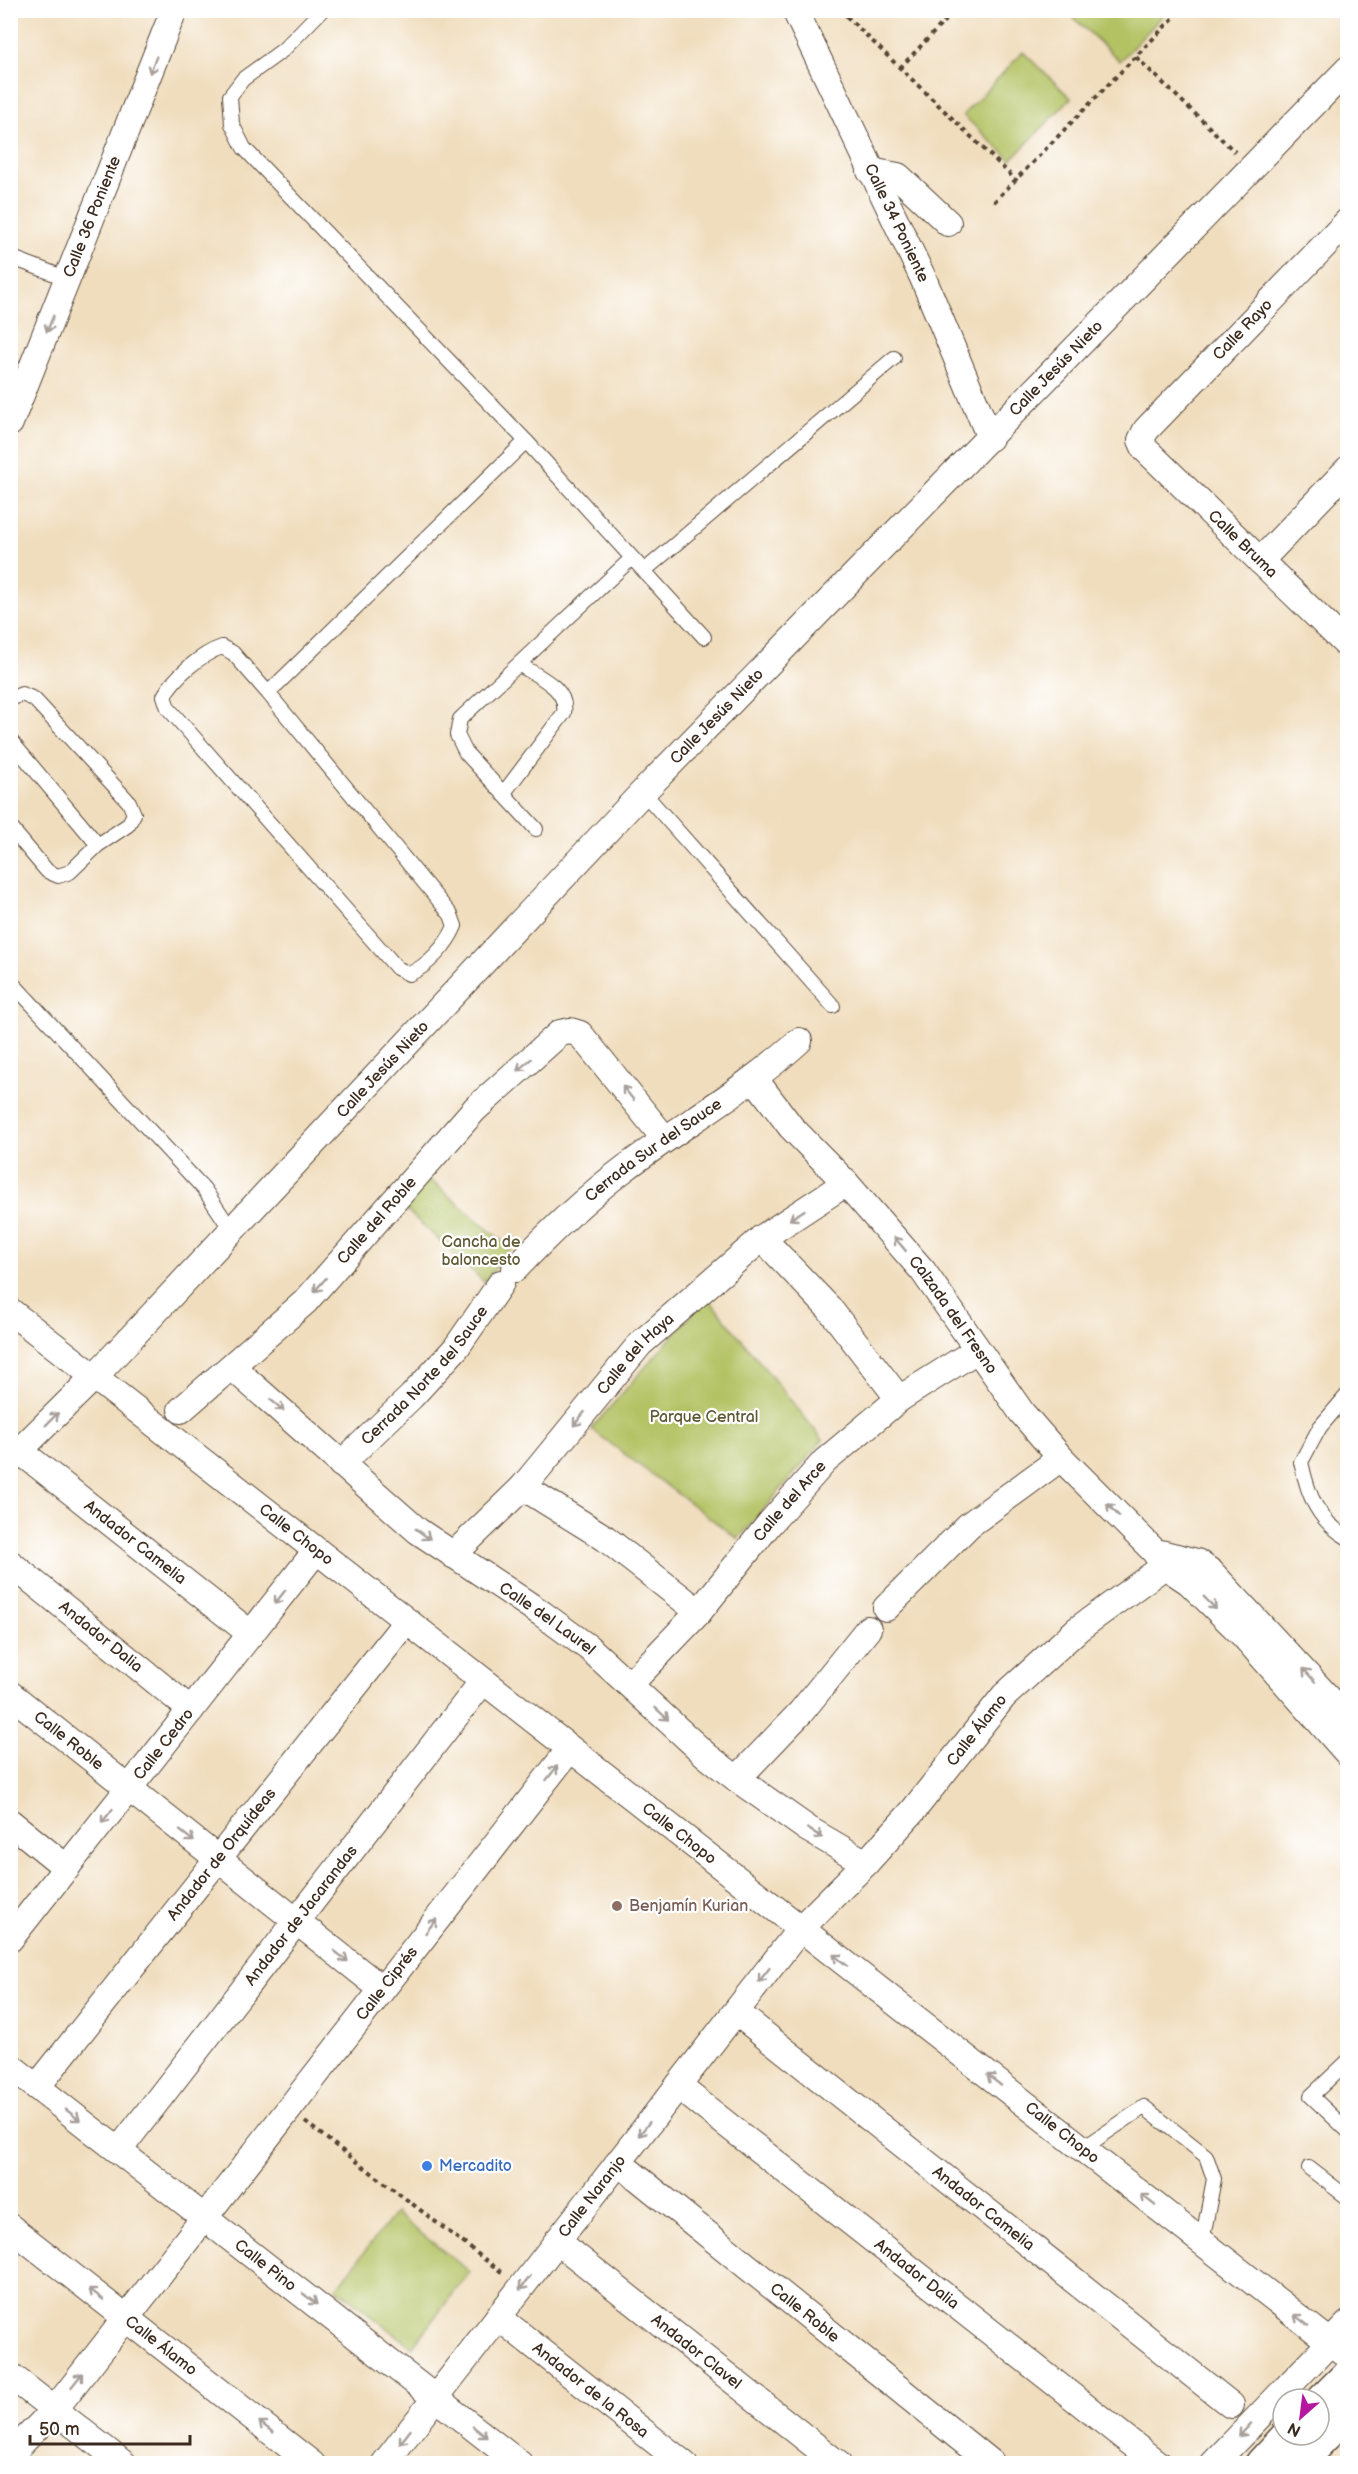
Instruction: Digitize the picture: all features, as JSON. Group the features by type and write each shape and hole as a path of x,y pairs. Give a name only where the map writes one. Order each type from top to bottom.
{"main road":[{"path":"1331,2393 1347,2376"},
{"path":"1296,2463 1347,2411"},
{"path":"1262,2463 1278,2447"}],"street":[{"name":"Calle 36 Poniente","path":"10,423 174,10"},
{"name":"Calle 34 Poniente","path":"795,10 923,278 990,438"},
{"name":"Calle Jesús Nieto","path":"15,1456 96,1375 232,1232 642,792 990,438 1347,69"},
{"path":"870,171 898,176 948,223"},
{"name":"Calle Rayo","path":"1141,440 1146,430 1347,221"},
{"name":"Calle Bruma","path":"1141,440 1145,449 1347,646"},
{"path":"1260,561 1347,469"},
{"name":"Calle del Roble","path":"181,1410 305,1302 475,1108 560,1033 570,1031 580,1034 665,1139"},
{"name":"Cerrada Sur del Sauce","path":"508,1276 572,1212 665,1139 754,1078 799,1041"},
{"name":"Calzada del Fresno","path":"754,1078 791,1127 846,1183 923,1271 1022,1413 1061,1458 1243,1635 1347,1754"},
{"name":"Calle del Haya","path":"453,1555 523,1487 640,1344 762,1238 846,1183"},
{"path":"762,1238 829,1308 899,1399"},
{"name":"Cerrada Norte del Sauce","path":"341,1464 411,1397 456,1348 508,1276"},
{"name":"Calle Chopo","path":"10,1311 96,1375 406,1622 1338,2349"},
{"name":"Calle del Arce","path":"630,1684 699,1612 770,1523 825,1461 899,1399 977,1350"},
{"name":"Calle del Laurel","path":"232,1367 293,1418 341,1464 418,1531 541,1612 630,1684 707,1756 737,1779 808,1829 867,1863"},
{"name":"Andador Camelia","path":"15,1456 251,1634"},
{"path":"886,1608 969,1525 1061,1458"},
{"path":"523,1487 605,1538 699,1612"},
{"name":"Calle Cedro","path":"10,1939 316,1551"},
{"name":"Calzada del Fresno","path":"1165,1558 1197,1562 1211,1572 1347,1719"},
{"name":"Calle Álamo","path":"800,1929 867,1863 912,1812 1004,1696 1078,1629 1165,1558"},
{"name":"Andador Dalia","path":"10,1563 191,1710"},
{"name":"Andador de Orquídeas","path":"38,2087 406,1622"},
{"path":"737,1779 801,1712 868,1629"},
{"name":"Andador de Jacarandas","path":"119,2150 483,1681"},
{"name":"Calle Roble","path":"10,1694 382,1989"},
{"name":"Calle Ciprés","path":"10,2455 55,2409 203,2216 570,1749"},
{"path":"10,1822 67,1868"},
{"name":"Calle Naranjo","path":"384,2463 800,1929"},
{"name":"Andador Camelia","path":"736,2012 1231,2405"},
{"name":"Calle Pino","path":"10,2066 520,2463"},
{"name":"Andador Dalia","path":"678,2086 1158,2463"},
{"name":"Calle Roble","path":"618,2162 992,2463"},
{"name":"Calle Álamo","path":"10,2227 312,2463"},
{"name":"Andador Clavel","path":"557,2241 837,2463"},
{"name":"Andador de la Rosa","path":"498,2317 684,2463"},
{"path":"1214,2463 1338,2349 1347,2324"},
{"path":"10,2375 124,2463"}],"lane":[{"path":"322,10 283,50 243,79 230,96 232,124 244,148 526,441 704,637"},
{"path":"10,257 68,279"},
{"path":"644,571 894,358"},
{"path":"268,693 526,441"},
{"path":"536,829 466,753 457,735 460,719 632,558"},
{"path":"222,647 233,653 268,693 451,915 455,926 451,936 421,969 409,974 397,968 168,708 164,696 170,686 210,651 222,647"},
{"path":"503,794 564,713 565,702 560,692 520,665"},
{"path":"10,699 22,694 34,699 129,802 134,814 128,825 98,845 69,872 58,876 47,871 10,827"},
{"path":"10,740 98,845"},
{"path":"642,792 833,1006"},
{"path":"16,987 204,1189 232,1232"},
{"path":"1347,1394 1320,1427 1301,1462 1308,1495 1332,1529 1347,1538"},
{"path":"1347,2061 1311,2096 1347,2131"},
{"path":"1082,2149 1144,2107 1206,2156 1214,2179 1202,2242"},
{"path":"1310,2168 1347,2198"}],"path":[{"path":"840,10 1017,181"},
{"path":"900,68 955,10"},
{"path":"994,202 1017,181 1181,10"},
{"path":"1136,57 1252,167"},
{"path":"288,2109 521,2288"}],"green space":[{"path":"1066,11 1167,11 1120,61"},
{"path":"1023,52 1071,98 1011,160 963,115"},
{"name":"Cancha de baloncesto","path":"428,1178 511,1249 484,1282 403,1207"},
{"name":"Parque Central","path":"707,1297 823,1440 738,1539 591,1429"},
{"path":"395,2213 470,2272 412,2347 336,2288"}],"place":[{"name":"Benjamín Kurian","path":"617,1906"},
{"name":"Mercadito","path":"427,2166"}]}
